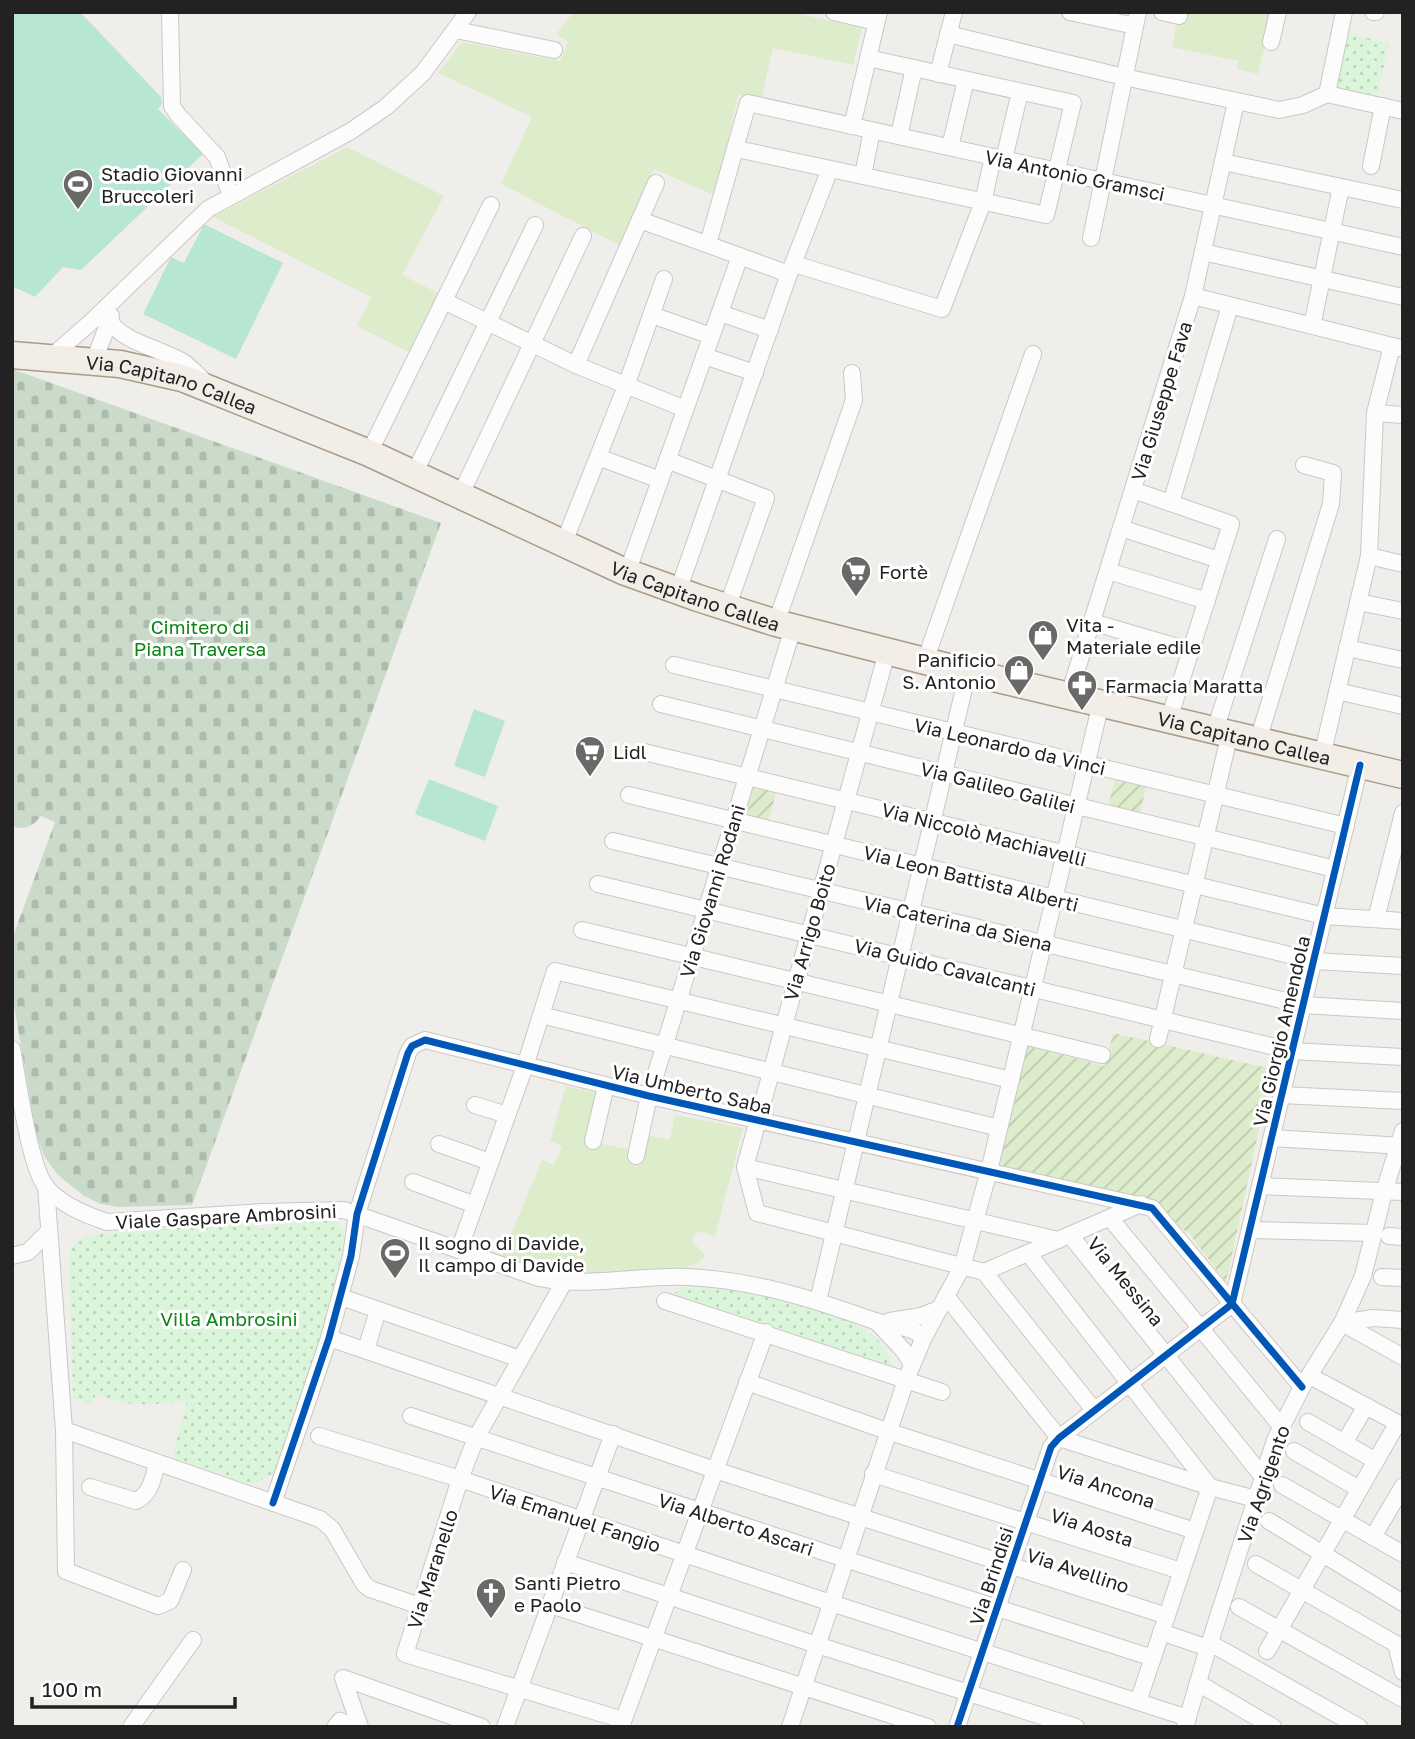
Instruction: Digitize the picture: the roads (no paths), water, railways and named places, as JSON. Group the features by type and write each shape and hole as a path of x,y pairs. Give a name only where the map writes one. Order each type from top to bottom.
{"main road":[{"name":"Via Capitano Callea","path":"12,355 141,367 182,378 369,453 627,573 727,608 887,652 1403,775"}],"street":[{"path":"170,12 172,106 217,158 231,196"},
{"path":"51,357 91,322 201,214 295,163 377,113 418,78 468,12"},
{"path":"834,12 878,17 852,126"},
{"path":"938,74 954,12"},
{"path":"1070,12 1136,19 1091,238"},
{"path":"1162,12 1179,16"},
{"path":"1271,42 1278,12"},
{"path":"1327,94 1344,12"},
{"path":"456,30 554,50"},
{"path":"948,34 1124,77 1279,110 1291,109 1327,94 1403,111"},
{"path":"708,244 737,149 1046,215 1073,103 868,58"},
{"path":"899,136 914,68"},
{"path":"950,147 966,80"},
{"path":"640,220 740,256 942,309 999,158 1020,92"},
{"name":"Via Giuseppe Fava","path":"1069,695 1193,296 1236,102"},
{"name":"Via Antonio Gramsci","path":"737,149 748,103 1403,247"},
{"path":"1371,166 1383,106"},
{"path":"863,176 873,130"},
{"path":"1223,162 1403,200"},
{"path":"678,591 830,169"},
{"path":"576,365 656,183"},
{"path":"1312,326 1341,187"},
{"path":"369,453 491,205"},
{"path":"414,474 535,225"},
{"path":"460,496 583,236"},
{"path":"1203,252 1403,298"},
{"path":"627,573 740,256"},
{"path":"563,545 626,386 664,279"},
{"path":"94,361 110,321 116,296"},
{"path":"1193,296 1398,347 1374,413 1369,556 1322,756"},
{"path":"444,301 576,365 685,409"},
{"path":"1171,503 1230,306"},
{"path":"720,313 770,330"},
{"path":"652,315 711,336"},
{"path":"110,321 114,329 126,336 184,363 213,390"},
{"path":"91,322 89,349 94,361"},
{"path":"925,661 1033,354"},
{"path":"704,356 755,373"},
{"name":"Via Giovanni Rodani","path":"636,1156 649,1096 774,689 785,625 854,400 852,373"},
{"path":"1374,413 1403,415"},
{"path":"598,457 660,480"},
{"path":"667,460 766,499 727,608"},
{"path":"1258,740 1331,503 1333,473 1304,465"},
{"path":"1133,490 1231,524 1169,719"},
{"path":"1121,528 1219,560"},
{"path":"1158,1039 1217,795 1223,731 1277,538"},
{"path":"1369,556 1403,564"},
{"path":"1108,570 1207,601"},
{"path":"1358,602 1403,611"},
{"path":"1092,622 1191,651"},
{"path":"1348,648 1403,660"},
{"name":"Via Arrigo Boito","path":"834,1234 757,1213 745,1167 887,652"},
{"name":"Via Leonardo da Vinci","path":"674,666 1346,826"},
{"path":"818,1301 968,672"},
{"path":"1337,691 1403,706"},
{"name":"Via Galileo Galilei","path":"661,704 1335,869"},
{"path":"790,1727 909,1372 922,1341 962,1267 989,1171 1101,704"},
{"name":"Via Niccolò Machiavelli","path":"644,752 1324,916 1403,921"},
{"name":"Via Giorgio Amendola","path":"1232,1304 1360,765"},
{"name":"Via Leon Battista Alberti","path":"629,795 1314,961 1403,966"},
{"path":"1376,919 1403,813"},
{"name":"Via Caterina da Siena","path":"613,841 1303,1005 1403,1011"},
{"name":"Via Guido Cavalcanti","path":"598,884 1292,1051 1403,1056"},
{"path":"582,930 1102,1055"},
{"path":"459,1250 555,971 1011,1080"},
{"path":"541,1015 999,1128"},
{"name":"Via Umberto Saba","path":"273,1503 329,1338 351,1256 357,1214 412,1046 425,1040 649,1096 1141,1205"},
{"name":"Viale Gaspare Ambrosini","path":"12,1049 35,1162 46,1186 73,1208 107,1222 344,1210 539,1278 564,1282 686,1277 737,1282 818,1301 877,1322 911,1344 922,1341"},
{"path":"593,1141 606,1086"},
{"path":"1282,1095 1403,1101"},
{"path":"475,1105 507,1115"},
{"path":"1272,1138 1401,1141"},
{"name":"Via Agrigento","path":"1188,1724 1209,1645 1281,1426 1342,1323 1363,1276 1389,1235 1384,1192 1401,1141"},
{"path":"439,1144 490,1162"},
{"path":"745,1167 1064,1238"},
{"path":"413,1182 475,1205"},
{"path":"46,1186 64,1430 66,1571 158,1606 170,1601 183,1570"},
{"path":"1260,1186 1403,1192"},
{"path":"834,1234 984,1272 1141,1205 1152,1208 1232,1304 1306,1382 1366,1406 1400,1425 1359,1489 1268,1651"},
{"path":"1110,1218 1281,1426"},
{"path":"1250,1230 1389,1235"},
{"path":"12,1256 28,1252 49,1231"},
{"name":"Via Messina","path":"1064,1238 1166,1355 1263,1477"},
{"path":"1028,1253 1210,1487"},
{"path":"984,1272 1094,1410"},
{"path":"1382,1277 1403,1278"},
{"name":"Via Maranello","path":"564,1282 476,1438 460,1479 405,1654 622,1724"},
{"path":"341,1297 520,1359"},
{"path":"665,1301 909,1372 942,1392"},
{"path":"943,1302 1059,1438 1210,1487 1256,1499"},
{"name":"Viale Gaspare Ambrosini","path":"877,1322 909,1319 943,1302"},
{"path":"1059,1438 1232,1304"},
{"path":"366,1350 378,1310"},
{"path":"1342,1323 1373,1318 1403,1320"},
{"name":"Viale Gaspare Ambrosini","path":"877,1322 904,1351 909,1372"},
{"path":"1342,1323 1403,1357"},
{"path":"622,1724 766,1332"},
{"name":"Via Avellino","path":"329,1338 715,1470 1167,1615"},
{"name":"Via Ancona","path":"747,1382 887,1432 1195,1531"},
{"path":"1344,1443 1366,1406"},
{"name":"Via Alberto Ascari","path":"411,1416 1153,1658"},
{"path":"1308,1422 1376,1461"},
{"path":"64,1430 308,1514 332,1529 359,1577 370,1589 420,1606"},
{"path":"505,1727 613,1434"},
{"name":"Via Emanuel Fangio","path":"319,1436 460,1479 1138,1702 1188,1724"},
{"name":"Via Brindisi","path":"957,1727 1051,1447 1059,1438"},
{"path":"1294,1451 1359,1489"},
{"path":"90,1487 136,1501 148,1492 158,1463"},
{"name":"Via Aosta","path":"873,1474 1181,1572"},
{"path":"1282,1485 1403,1554"},
{"path":"1373,1537 1403,1486"},
{"path":"1138,1702 1210,1487"},
{"path":"1269,1521 1403,1602"},
{"path":"565,1562 1076,1727"},
{"path":"1256,1564 1396,1644 1402,1669"},
{"path":"550,1605 928,1727"},
{"path":"1239,1607 1403,1699"},
{"path":"1161,1632 1209,1645 1359,1727"},
{"path":"131,1727 193,1640"},
{"path":"348,1725 343,1678 482,1727"},
{"path":"1198,1683 1273,1727"}],"place":[{"name":"Stadio Giovanni Bruccoleri","path":"78,211"},
{"name":"Fortè","path":"856,598"},
{"name":"Vita - Materiale edile","path":"1043,662"},
{"name":"Panificio S. Antonio","path":"1019,697"},
{"name":"Farmacia Maratta","path":"1082,712"},
{"name":"Lidl","path":"590,778"},
{"name":"Il sogno di Davide, Il campo di Davide","path":"395,1280"},
{"name":"Santi Pietro e Paolo","path":"491,1620"}],"park label":[{"name":"Cimitero di Piana Traversa","path":"200,637"},
{"name":"Villa Ambrosini","path":"229,1318"}]}
